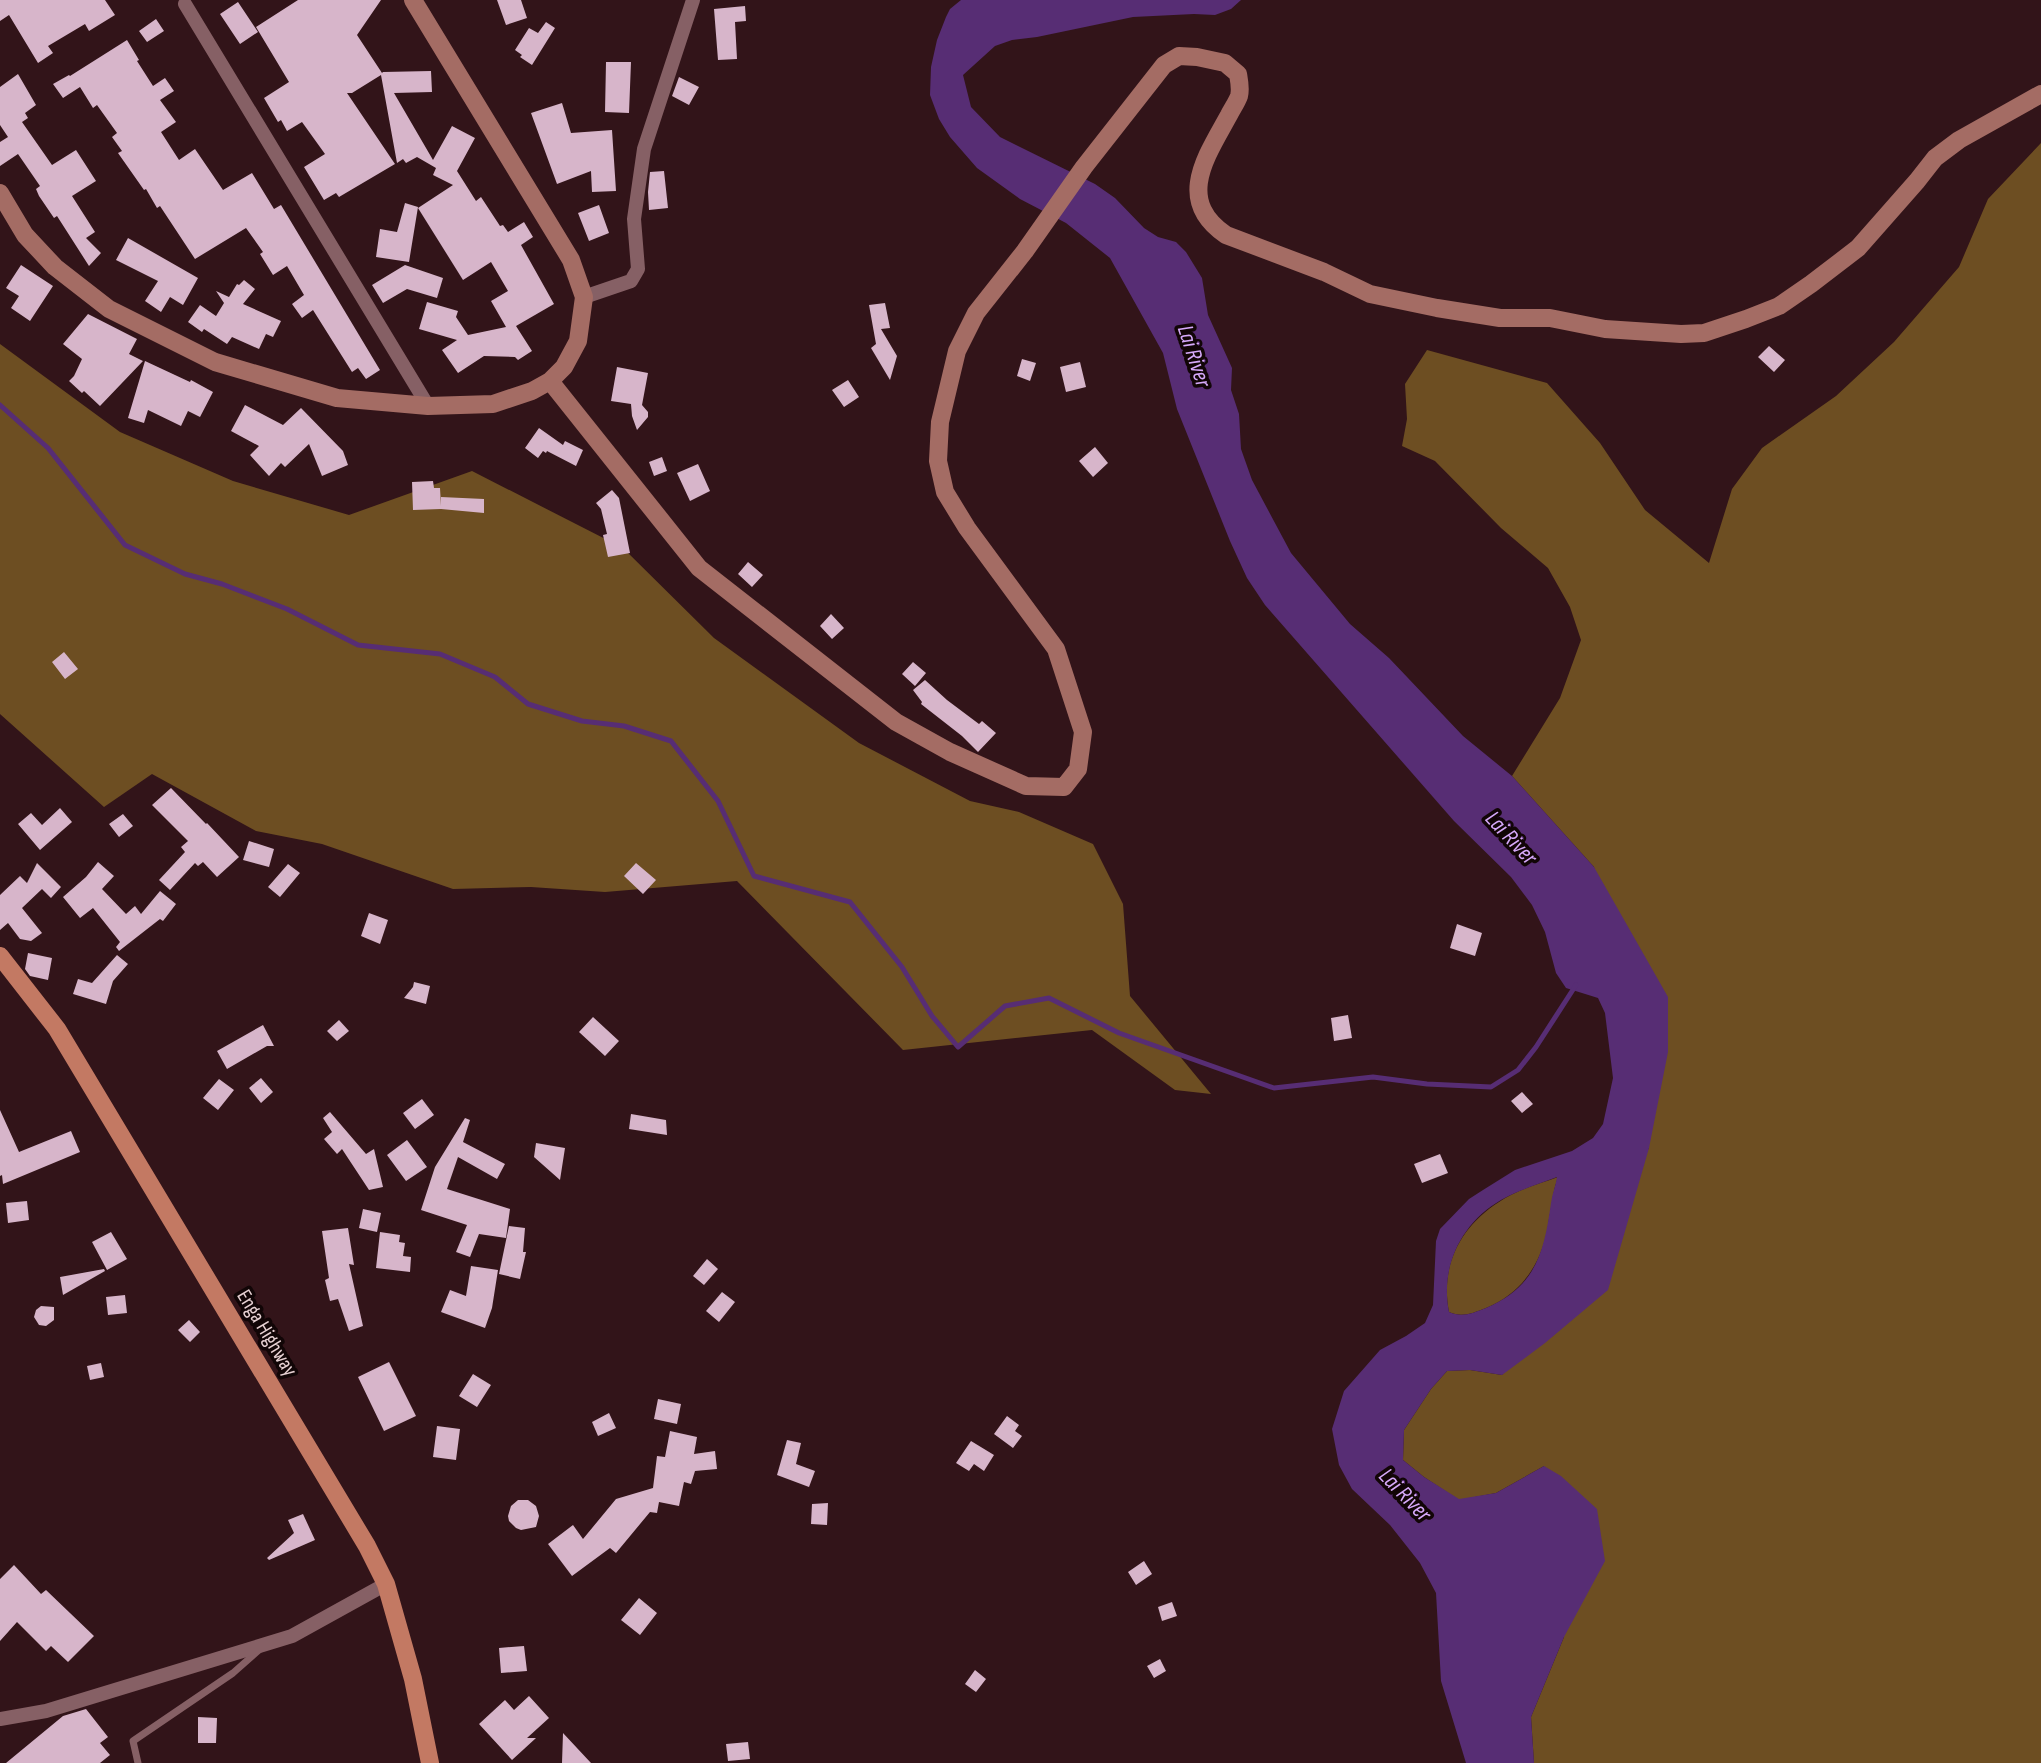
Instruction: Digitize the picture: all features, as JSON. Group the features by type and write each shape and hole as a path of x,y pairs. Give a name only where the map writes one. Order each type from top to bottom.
{"main road":[{"name":"Enga Highway","path":"0,956 57,1029 367,1546 386,1584 413,1679 430,1763"}],"street":[{"path":"0,193 25,235 55,267 108,309 215,362 337,398 428,406 493,404 532,391 550,382 564,367 578,341 584,297 572,260 413,0"},
{"path":"584,297 631,281 638,269 634,219 644,149 694,0"},
{"path":"186,4 428,406"},
{"path":"550,382 699,568 896,722 950,752 1026,786 1064,787 1078,769 1083,732 1056,649 967,528 945,492 938,461 940,422 957,351 976,313 1025,251 1084,167 1164,65 1179,57 1197,57 1225,63 1238,74 1240,94 1205,159 1197,191 1202,212 1214,227 1226,235 1324,272 1370,294 1500,318 1550,318 1605,329 1681,334 1704,333 1779,306 1858,248 1935,158 1959,140 2041,94"},
{"path":"0,1719 47,1711 292,1636 386,1584"}],"lane":[{"path":"138,1763 133,1741 233,1673 267,1643"}],"shaded area":[{"path":"2041,143 2041,1763 1534,1763 1531,1717 1564,1637 1544,1466 1496,1493 1459,1500 1403,1460 1404,1430 1431,1389 1447,1371 1470,1370 1502,1375 1649,1148 1594,867 1512,776 1560,698 1581,640 1570,607 1548,568 1501,528 1435,461 1402,446 1407,419 1405,384 1427,350 1547,383 1600,443 1645,510 1709,563 1732,489 1762,448 1836,396 1894,342 1959,267 1988,199"},
{"path":"0,344 120,432 233,481 349,515 472,471 623,548 714,638 859,743 970,801 1019,812 1093,844 1123,904 1130,996 1211,1094 1175,1090 1092,1030 903,1050 737,881 605,892 531,887 453,889 322,844 256,831 152,774 104,807 0,714"},
{"path":"1558,1177 1542,1248 1530,1273 1511,1293 1486,1308 1463,1315 1449,1312 1447,1295 1451,1264 1456,1249 1473,1223 1506,1198"}],"water":[{"name":"Lai River","path":"961,0 1241,0 1231,9 1215,15 1133,17 1012,40 995,46 963,75 971,107 1000,137 1095,184 1115,198 1144,228 1158,237 1176,242 1186,252 1202,278 1208,315 1232,368 1231,390 1239,414 1241,449 1252,480 1291,553 1350,624 1389,658 1463,736 1512,776 1594,867 1668,997 1668,1052 1649,1148 1608,1290 1502,1375 1470,1370 1447,1371 1431,1389 1404,1430 1403,1460 1459,1499 1496,1493 1544,1466 1561,1476 1597,1509 1605,1561 1564,1637 1531,1717 1534,1763 1466,1763 1441,1681 1436,1593 1420,1563 1390,1525 1352,1489 1339,1465 1332,1429 1344,1391 1380,1350 1425,1323 1433,1305 1436,1241 1440,1229 1469,1199 1515,1170 1572,1151 1593,1138 1603,1124 1613,1078 1605,1013 1598,998 1566,988 1556,973 1545,932 1532,905 1511,877 1454,821 1265,605 1247,578 1177,409 1163,353 1110,258 1066,223 1020,199 977,168 950,137 939,119 930,95 931,67 937,40 950,9","holes":["1557,1177 1541,1252 1527,1278 1516,1290 1486,1308 1463,1315 1449,1312 1447,1295 1451,1263 1457,1248 1475,1221 1508,1196"]}],"building":[{"path":"0,0 105,0 115,15 89,31 85,24 48,46 53,53 38,63 9,15 0,21"},
{"path":"298,0 381,0 357,35 382,73 431,71 432,92 394,93 433,160 452,126 475,138 457,171 476,201 481,197 500,226 503,225 508,232 524,222 533,237 521,245 554,304 516,326 532,351 518,360 515,357 484,356 458,373 442,350 457,340 419,329 427,302 458,311 456,317 468,335 506,327 491,301 508,291 491,262 463,280 418,208 453,185 433,175 436,168 417,157 406,163 403,159 397,163 381,75 352,93 347,93 395,164 339,197 336,193 324,200 304,167 325,154 302,122 287,131 281,120 278,122 264,98 289,82 256,27"},
{"path":"497,0 521,0 527,18 506,25"},
{"path":"238,2 258,32 240,44 220,14"},
{"path":"745,6 746,21 735,22 737,59 718,60 714,9"},
{"path":"156,19 164,31 147,42 139,31"},
{"path":"546,22 555,28 532,65 515,50 529,28 538,33"},
{"path":"127,40 153,86 165,78 174,91 160,100 176,122 161,132 179,160 195,149 223,190 252,173 274,209 281,205 380,370 366,379 358,368 352,372 313,310 302,318 292,304 304,295 287,266 273,275 260,254 263,252 246,228 195,259 160,206 157,208 118,153 122,151 112,137 117,133 97,105 93,108 80,87 63,98 53,84"},
{"path":"606,62 631,62 629,113 605,112"},
{"path":"18,74 36,105 25,113 28,118 22,122 52,165 76,150 96,181 72,196 95,232 86,238 101,253 89,266 57,216 54,218 39,196 36,189 40,186 18,154 0,166 0,142 8,137 0,125 0,87"},
{"path":"679,77 699,87 689,105 672,96"},
{"path":"562,103 571,133 612,130 616,191 592,192 591,171 557,184 531,113"},
{"path":"664,171 668,208 649,210 650,172"},
{"path":"405,203 418,207 409,262 376,257 380,229 397,232"},
{"path":"599,205 609,233 589,241 578,213"},
{"path":"128,238 198,278 183,305 170,297 161,312 145,301 158,281 116,260"},
{"path":"21,265 53,286 30,321 11,308 19,296 6,288"},
{"path":"405,265 443,278 437,298 407,289 383,303 372,285"},
{"path":"244,280 255,289 243,304 281,321 273,337 266,334 259,349 232,337 227,344 188,322 200,305 216,316 224,303 216,291 229,297 237,284"},
{"path":"885,303 890,328 881,329 897,356 890,380 871,348 876,344 869,305"},
{"path":"88,314 137,339 129,354 143,361 100,406 69,381 82,359 63,344"},
{"path":"1769,346 1785,360 1774,372 1758,357"},
{"path":"1022,359 1036,363 1030,381 1017,376"},
{"path":"145,361 213,392 200,417 188,411 181,426 148,410 144,423 128,418"},
{"path":"1080,362 1086,387 1066,392 1060,367"},
{"path":"617,367 648,373 642,405 648,412 648,417 637,430 631,404 611,401"},
{"path":"848,380 859,397 844,407 832,390"},
{"path":"245,405 283,425 301,408 343,451 348,465 322,476 309,444 285,467 281,463 269,476 250,455 259,446 231,431"},
{"path":"539,428 563,445 565,441 583,450 576,466 547,451 543,451 538,458 525,448"},
{"path":"1095,447 1108,463 1093,477 1079,461"},
{"path":"662,457 667,471 654,476 649,462"},
{"path":"698,464 710,491 690,501 677,473"},
{"path":"433,481 434,488 440,488 441,506 441,497 484,499 484,513 441,509 413,510 412,482"},
{"path":"612,490 619,498 630,553 608,557 603,535 607,534 601,509 596,503"},
{"path":"748,562 763,575 752,587 738,574"},
{"path":"831,614 844,628 832,639 820,626"},
{"path":"64,652 78,669 65,679 52,662"},
{"path":"913,662 926,673 915,686 902,674"},
{"path":"925,680 979,724 982,721 996,733 978,752 921,704 913,690"},
{"path":"171,788 239,857 217,877 203,862 198,866 195,863 170,890 159,880 185,852 181,847 188,841 152,805"},
{"path":"60,808 72,822 40,850 18,824 31,813 42,825"},
{"path":"123,814 133,826 119,837 109,824"},
{"path":"249,841 274,849 269,867 243,860"},
{"path":"98,862 114,876 102,889 126,914 135,906 141,914 160,891 176,904 163,921 160,919 119,951 116,947 120,942 93,908 80,918 63,897 86,877"},
{"path":"37,863 61,887 51,898 42,889 22,908 42,933 31,941 20,939 8,923 0,930 0,895 20,876 27,883"},
{"path":"636,863 656,880 643,894 624,876"},
{"path":"288,864 300,873 280,897 268,887"},
{"path":"369,913 388,920 380,944 361,936"},
{"path":"1457,924 1482,933 1475,956 1450,948"},
{"path":"28,953 52,958 48,980 30,976 25,969"},
{"path":"117,955 128,964 113,981 106,1004 73,994 78,979 92,983"},
{"path":"414,982 430,986 426,1004 404,998"},
{"path":"1348,1015 1352,1038 1334,1041 1331,1018"},
{"path":"593,1017 619,1041 605,1056 579,1032"},
{"path":"339,1020 349,1031 337,1041 327,1031"},
{"path":"263,1025 274,1046 267,1046 227,1069 217,1051"},
{"path":"261,1078 273,1092 261,1103 249,1088"},
{"path":"219,1079 234,1090 218,1110 203,1098"},
{"path":"1522,1092 1533,1104 1522,1113 1511,1101"},
{"path":"422,1099 434,1115 415,1129 403,1113"},
{"path":"0,1110 19,1152 71,1131 80,1152 3,1184 2,1175 0,1176"},
{"path":"330,1112 366,1154 374,1149 383,1187 369,1190 342,1149 337,1154 324,1139 332,1132 323,1118"},
{"path":"631,1114 666,1120 667,1135 629,1129"},
{"path":"465,1118 470,1120 463,1142 505,1164 497,1179 458,1157 447,1189 510,1209 506,1238 479,1234 470,1257 456,1252 467,1225 421,1210 435,1167"},
{"path":"407,1140 427,1167 406,1181 387,1155"},
{"path":"536,1143 565,1148 560,1180 534,1157"},
{"path":"1440,1154 1448,1173 1422,1183 1414,1164"},
{"path":"27,1201 29,1220 8,1223 6,1203"},
{"path":"363,1209 381,1213 377,1232 359,1228"},
{"path":"509,1226 525,1228 523,1252 526,1252 520,1279 499,1274"},
{"path":"348,1228 354,1265 349,1264 363,1326 349,1331 338,1299 330,1301 325,1280 329,1278 322,1231"},
{"path":"111,1232 127,1259 107,1270 92,1242"},
{"path":"380,1232 400,1235 399,1242 405,1243 403,1256 411,1257 410,1272 376,1268"},
{"path":"707,1259 718,1269 704,1285 693,1276"},
{"path":"471,1266 498,1270 492,1308 485,1328 441,1312 450,1290 466,1296"},
{"path":"104,1269 105,1271 63,1295 60,1277"},
{"path":"722,1292 735,1302 719,1322 706,1311"},
{"path":"125,1295 127,1313 108,1315 106,1297"},
{"path":"41,1306 54,1307 54,1320 46,1326 39,1325 34,1317"},
{"path":"189,1320 200,1332 190,1342 178,1330"},
{"path":"389,1362 416,1416 384,1431 358,1377"},
{"path":"101,1363 104,1377 90,1380 87,1366"},
{"path":"473,1374 491,1385 477,1407 459,1396"},
{"path":"658,1399 681,1404 677,1424 654,1419"},
{"path":"609,1413 616,1428 598,1436 592,1422"},
{"path":"1007,1416 1019,1425 1015,1431 1022,1436 1013,1448 994,1434"},
{"path":"437,1426 460,1429 456,1460 433,1457"},
{"path":"670,1431 697,1437 694,1454 715,1451 717,1469 695,1471 691,1484 684,1482 679,1506 659,1502 657,1513 650,1512 616,1553 610,1548 572,1576 548,1544 573,1525 583,1539 616,1499 653,1488 657,1456 665,1457"},
{"path":"787,1440 801,1443 796,1464 815,1471 809,1487 777,1475"},
{"path":"971,1441 994,1455 984,1471 974,1464 969,1471 956,1463"},
{"path":"518,1500 528,1500 536,1506 539,1516 536,1527 521,1530 509,1521 511,1506"},
{"path":"828,1503 827,1525 811,1524 812,1504"},
{"path":"303,1514 315,1540 269,1560 267,1558 294,1533 288,1520"},
{"path":"1144,1561 1152,1574 1136,1585 1128,1572"},
{"path":"14,1565 41,1594 46,1590 94,1636 68,1662 51,1646 46,1651 17,1622 0,1641 0,1579"},
{"path":"639,1598 657,1613 640,1635 621,1620"},
{"path":"1172,1602 1177,1616 1162,1621 1158,1607"},
{"path":"524,1646 527,1671 501,1673 499,1648"},
{"path":"1160,1659 1166,1671 1154,1678 1147,1666"},
{"path":"975,1670 986,1679 976,1692 965,1684"},
{"path":"529,1696 549,1718 527,1738 536,1738 512,1760 479,1724 505,1700 514,1710"},
{"path":"86,1709 108,1737 100,1743 110,1755 100,1763 6,1763 63,1716"},
{"path":"198,1717 217,1718 216,1743 198,1743"},
{"path":"563,1733 591,1763 562,1763"},
{"path":"748,1742 750,1759 728,1761 726,1744"}],"waterway":[{"path":"0,405 48,448 125,545 185,574 222,584 287,609 358,645 440,654 495,677 528,704 582,721 624,726 671,741 718,801 754,876 850,902 902,967 932,1016 958,1047 1005,1006 1049,998 1119,1033 1274,1088 1373,1077 1427,1084 1491,1087 1518,1070 1576,985"}]}
